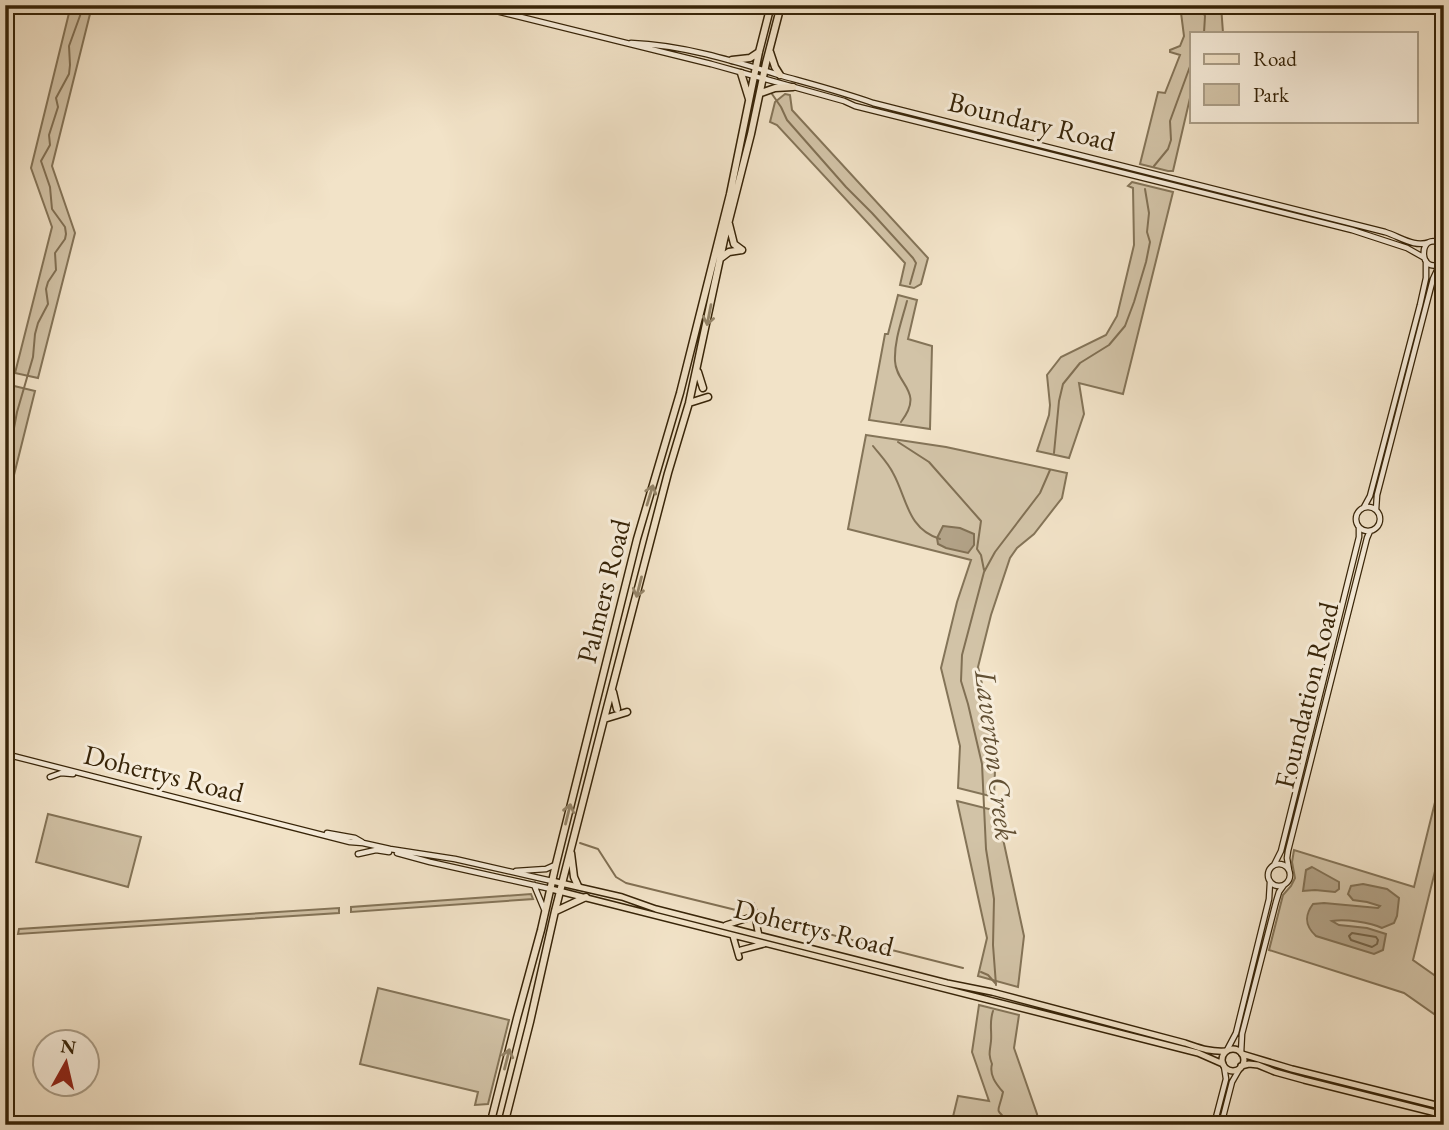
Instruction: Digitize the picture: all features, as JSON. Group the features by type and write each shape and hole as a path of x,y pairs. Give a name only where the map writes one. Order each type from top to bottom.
{"highway":[{"name":"Palmers Road","path":"490,1125 637,539 680,393 730,194 755,68 771,5"},
{"name":"Palmers Road","path":"503,1125 604,719 689,403 720,259 781,5"},
{"path":"770,50 780,75"},
{"path":"732,60 750,58 759,52"},
{"path":"741,73 749,100"},
{"path":"761,93 775,88 793,87"},
{"path":"720,259 729,252 742,250 734,244 729,223"},
{"path":"697,370 703,388"},
{"path":"689,403 708,397"},
{"path":"613,686 617,709"},
{"path":"604,719 627,712"},
{"path":"570,852 578,886"},
{"path":"555,911 586,897"}],"main road":[{"name":"Boundary Road","path":"471,5 754,76 855,106 1352,230 1407,248 1432,265 1443,262"},
{"name":"Boundary Road","path":"623,43 659,46 732,60 873,103 1385,232 1413,243 1423,245 1437,242 1443,245"},
{"path":"659,46 658,48 666,53"},
{"path":"834,90 835,95 844,101"},
{"path":"963,133 965,126"},
{"path":"970,135 972,128"},
{"path":"1024,141 1030,150"},
{"path":"1201,193 1203,186"},
{"path":"1376,510 1377,495 1423,305 1426,278 1424,247 1430,242"},
{"path":"1364,507 1373,508 1379,514 1380,521 1376,528 1370,531 1359,528 1356,516 1370,496 1423,305 1443,262"},
{"name":"Foundation Road","path":"1274,865 1281,851 1345,596 1359,528"},
{"name":"Foundation Road","path":"1289,870 1288,852 1370,531"},
{"path":"1345,596 1352,597"},
{"path":"1333,644 1340,646"},
{"name":"Dohertys Road","path":"5,754 354,843 455,859 578,886 656,909 1004,996 1212,1052 1227,1051"},
{"path":"50,777 61,773 122,784"},
{"name":"Dohertys Road","path":"390,849 400,854 586,897 1198,1053 1223,1065"},
{"path":"358,853 376,850 400,854"},
{"path":"511,872 546,869 556,864"},
{"path":"1214,1125 1226,1079 1222,1057 1236,1032 1269,899 1268,874 1270,868 1281,864 1289,870 1290,877 1279,892 1242,1034 1241,1053 1244,1060 1232,1082 1221,1125"},
{"path":"1270,882 1276,886 1284,885"},
{"path":"534,885 545,913"},
{"path":"752,906 759,935"},
{"path":"723,926 748,918"},
{"path":"1262,928 1269,929"},
{"path":"733,936 739,957"},
{"path":"741,950 764,944"},
{"path":"1227,1051 1236,1049 1278,1066 1422,1105 1444,1115"},
{"path":"1223,1065 1231,1070 1249,1064 1258,1065 1304,1080 1422,1105 1444,1107"}],"green space":[{"path":"1180,5 1221,5 1223,32 1190,32 1190,98 1173,171 1168,171 1140,164 1158,92 1165,93 1180,55 1170,50 1180,46 1184,36"},
{"path":"70,9 90,14 52,166 75,233 38,378 15,373 52,227 31,168"},
{"path":"785,94 790,95 792,110 928,258 921,284 914,288 900,285 905,263 777,125 770,122 775,102"},
{"path":"1132,182 1173,192 1123,394 1079,383 1084,414 1069,458 1037,451 1049,415 1047,375 1061,357 1106,335 1117,316 1134,245 1133,188 1128,186"},
{"path":"898,295 917,300 908,339 932,346 930,429 869,420 885,334 888,334"},
{"path":"10,385 35,391 5,511 5,404"},
{"path":"866,435 946,447 1067,473 1062,498 1034,534 1017,548 1010,558 991,615 978,667 996,743 994,797 958,788 960,746 941,668 957,602 971,560 848,529"},
{"path":"1444,766 1444,835 1413,960 1444,982 1444,1021 1404,993 1269,950 1283,895 1295,878 1292,862 1294,850 1414,887"},
{"path":"957,801 997,811 1024,936 1018,987 978,976 987,938"},
{"path":"48,814 141,837 128,887 36,862"},
{"path":"531,894 533,899 351,912 351,907"},
{"path":"339,908 339,913 18,934 19,929"},
{"path":"378,988 509,1020 488,1104 475,1105 478,1092 360,1064"},
{"path":"979,1005 1019,1015 1014,1048 1039,1125 951,1125 958,1096 989,1101 972,1052"}],"water":[{"path":"943,526 960,528 974,534 974,545 968,553 938,544 937,538"},
{"path":"1312,867 1339,882 1339,889 1335,892 1303,891 1306,870"},
{"path":"1363,884 1387,889 1399,898 1394,923 1382,928 1344,920 1332,921 1339,925 1367,928 1386,934 1383,950 1374,954 1316,936 1307,921 1313,904 1378,908 1380,906 1353,900 1348,894 1351,886"}],"waterway":[{"name":"Laverton Creek","path":"1200,5 1205,16 1204,32"},
{"path":"5,457 33,357 38,323 48,304 46,289 56,270 55,253 66,234 65,227 52,209 50,187 41,161 50,145 49,135 58,107 56,98 69,74 69,46 81,13"},
{"name":"Laverton Creek","path":"1154,166 1168,149 1171,140 1170,121 1190,66"},
{"path":"772,94 787,120 913,258 916,263 910,284"},
{"name":"Laverton Creek","path":"1054,453 1063,384 1080,363 1109,345 1125,326 1134,302 1150,242 1145,189"},
{"path":"901,422 908,411 910,395 897,369 895,353 907,301"},
{"path":"898,442 929,462 981,521 977,549 984,570"},
{"path":"873,446 891,469 914,520 929,534 940,539"},
{"name":"Laverton Creek","path":"996,985 994,899 986,849 982,764 961,681 962,655 984,572 995,552 1040,493 1050,470"},
{"path":"580,843 598,849 616,877 626,883 740,911"},
{"path":"761,917 963,968"},
{"path":"981,972 996,984"},
{"name":"Laverton Creek","path":"993,1011 991,1072 1003,1092 998,1110 1012,1125"}]}
